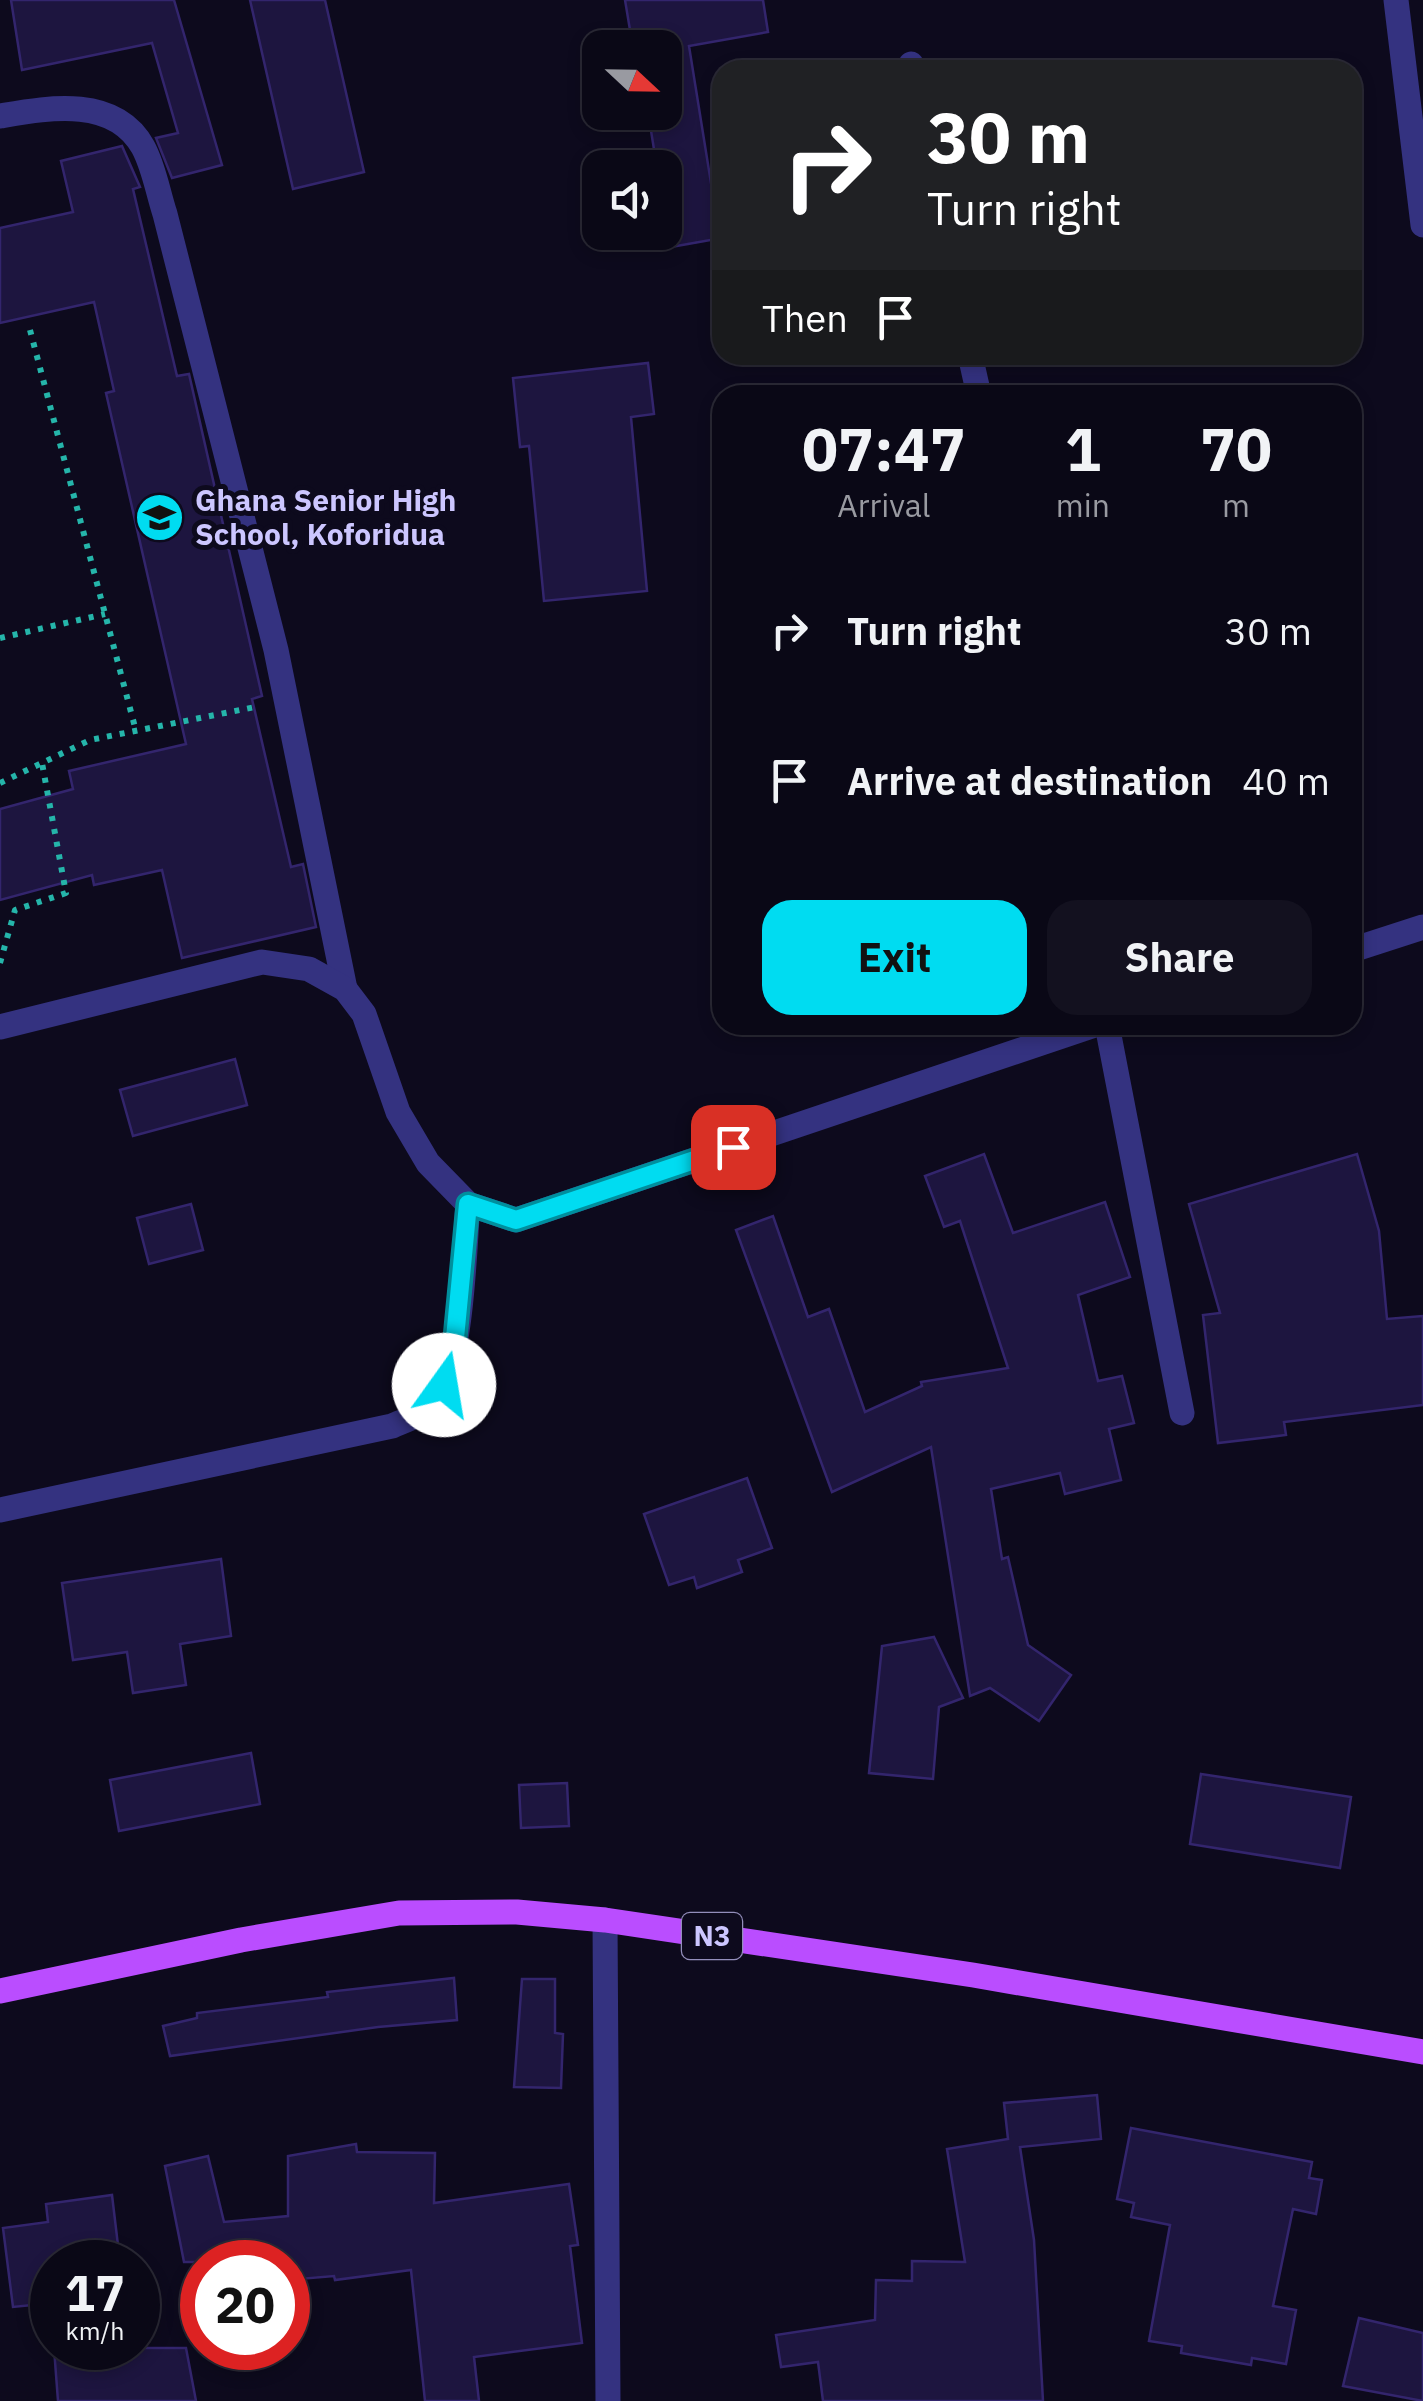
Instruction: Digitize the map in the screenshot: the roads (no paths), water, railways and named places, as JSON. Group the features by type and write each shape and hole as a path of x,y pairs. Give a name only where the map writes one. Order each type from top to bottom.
{"main road":[{"name":"N3","path":"0,1990 241,1940 399,1913 517,1912 605,1920 1423,2052"}],"street":[{"path":"1396,0 1423,225"},
{"path":"0,116 68,105 114,119 142,145 170,233 286,701 345,989 376,1041 398,1112 428,1163 468,1204 516,1220 1065,1035"},
{"path":"1362,947 1423,926"},
{"path":"0,1027 262,962 309,969 345,989"},
{"path":"1109,1035 1182,1413"},
{"path":"0,1510 392,1426 430,1408 444,1385 455,1338 468,1204"},
{"path":"605,1920 608,2401"}],"place":[{"name":"Ghana Senior High School, Koforidua","path":"160,518"}]}
